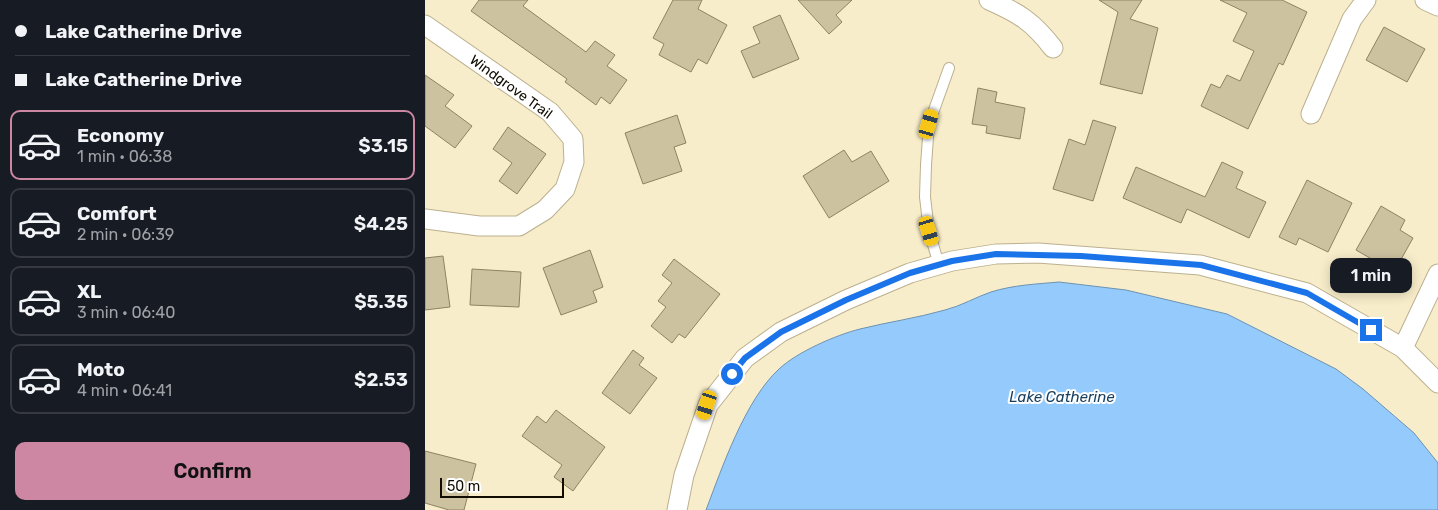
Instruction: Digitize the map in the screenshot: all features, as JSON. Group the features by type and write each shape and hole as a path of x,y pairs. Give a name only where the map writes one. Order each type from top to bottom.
{"street":[{"path":"989,0 1011,10 1038,28 1053,48"},
{"path":"1311,114 1352,19 1366,0"},
{"path":"1425,0 1438,6"},
{"name":"Windgrove Trail","path":"425,25 550,112 573,138 574,162 565,189 545,210 519,226 479,226 425,219"},
{"path":"677,510 684,475 707,405 745,358 781,332 846,300 910,273 939,265 996,254 1038,253 1201,265 1307,293 1403,348 1438,383"},
{"path":"1403,348 1438,274"}],"lane":[{"path":"939,265 929,231 925,197 926,165 929,124 949,68"}],"water":[{"name":"Lake Catherine","path":"1059,282 1126,290 1227,314 1336,369 1363,389 1414,433 1438,463 1438,510 706,510 736,435 755,398 779,369 796,356 840,335 860,329 945,310 999,290 1025,285"}],"building":[{"path":"479,0 528,0 523,6 586,52 595,41 615,55 607,66 627,80 610,104 601,97 596,105 565,82 567,79 471,11"},
{"path":"673,0 702,0 698,9 727,25 707,64 698,59 691,72 659,55 664,44 653,38"},
{"path":"798,0 852,0 836,15 842,22 829,34"},
{"path":"1099,0 1142,0 1130,19 1158,28 1142,94 1100,84 1118,12"},
{"path":"1220,0 1282,0 1307,12 1283,65 1279,63 1248,129 1201,106 1211,84 1220,88 1227,75 1240,81 1254,51 1233,41 1247,13"},
{"path":"780,15 799,59 753,78 741,51 760,43 753,27"},
{"path":"1384,27 1425,49 1407,82 1366,60"},
{"path":"425,75 454,95 445,106 472,126 455,148 425,126"},
{"path":"978,88 997,92 995,102 1025,108 1020,139 986,133 987,126 972,124"},
{"path":"677,115 686,143 674,147 682,171 643,184 625,133"},
{"path":"1093,120 1116,127 1093,201 1053,189 1069,139 1085,145"},
{"path":"508,127 546,154 517,194 499,181 512,163 493,149"},
{"path":"844,150 852,162 871,151 889,181 829,218 803,176"},
{"path":"1222,162 1243,172 1236,188 1266,202 1249,238 1187,209 1181,223 1123,198 1136,167 1205,197"},
{"path":"1307,180 1352,203 1328,252 1299,238 1296,245 1279,237"},
{"path":"1381,206 1405,220 1400,230 1413,238 1394,272 1356,250"},
{"path":"590,250 603,287 593,291 597,302 561,315 543,268"},
{"path":"443,256 450,307 425,310 425,258"},
{"path":"674,259 720,294 685,338 679,334 672,343 651,326 666,307 658,301 672,283 662,275"},
{"path":"472,269 521,272 519,307 470,305"},
{"path":"633,350 644,358 639,365 657,378 630,414 602,393"},
{"path":"556,410 605,447 573,491 554,477 562,465 522,436 537,416 546,423"},
{"path":"425,451 476,464 464,510 449,510 425,503"}],"route":[{"path":"732,374 745,358 781,332 846,300 910,273 952,261 996,254 1038,253 1201,265 1307,293 1371,330"}]}
